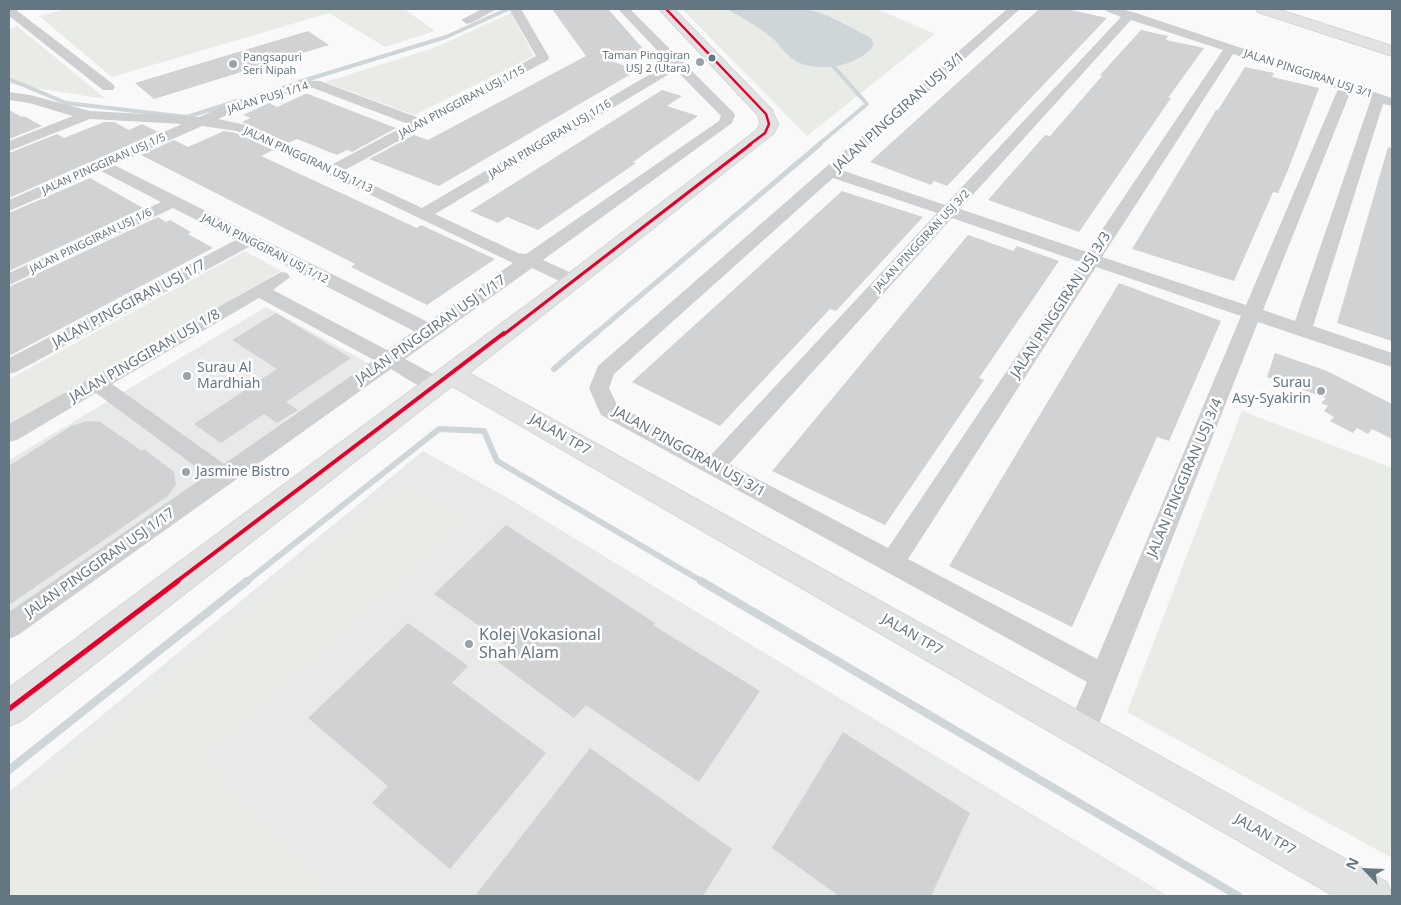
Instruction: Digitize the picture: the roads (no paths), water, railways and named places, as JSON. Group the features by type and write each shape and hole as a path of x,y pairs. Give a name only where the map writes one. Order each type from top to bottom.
{"main road":[{"path":"9,709 569,285 765,133 769,124 766,114 666,9"},
{"path":"1263,9 1392,51"},
{"path":"1299,9 1392,39"},
{"name":"JALAN TP7","path":"443,379 1081,731 1374,896"}],"street":[{"path":"467,20 491,9"},
{"name":"JALAN PINGGIRAN USJ 1/15","path":"331,171 543,57 515,9"},
{"name":"JALAN PINGGIRAN USJ 1/17","path":"9,627 430,331 521,262 725,123 728,115 624,9"},
{"name":"JALAN PINGGIRAN USJ 3/1","path":"1014,9 605,371 598,388 609,410 1102,676"},
{"name":"JALAN PINGGIRAN USJ 3/1","path":"1110,9 1385,100"},
{"path":"12,15 108,87"},
{"name":"JALAN PINGGIRAN USJ 3/2","path":"714,466 1129,15"},
{"name":"JALAN PINGGIRAN USJ 3/3","path":"892,562 1230,49"},
{"name":"JALAN PINGGIRAN USJ 1/16","path":"422,214 678,63"},
{"name":"JALAN PUSJ 1/14","path":"200,122 240,104 306,83 315,84 421,124"},
{"name":"JALAN PINGGIRAN USJ 3/4","path":"1081,731 1345,87"},
{"path":"9,96 22,96 88,115"},
{"path":"1302,330 1385,100"},
{"path":"9,146 88,115"},
{"name":"JALAN PINGGIRAN USJ 1/13","path":"88,115 217,122 242,128 569,285"},
{"name":"JALAN PINGGIRAN USJ 1/5","path":"9,206 200,122"},
{"name":"JALAN PINGGIRAN USJ 1/12","path":"101,166 430,331"},
{"path":"831,172 1392,360"},
{"name":"JALAN PINGGIRAN USJ 1/6","path":"9,280 173,202"},
{"name":"JALAN PINGGIRAN USJ 1/7","path":"9,367 249,240"},
{"name":"JALAN PINGGIRAN USJ 1/8","path":"9,434 281,277"},
{"path":"259,290 389,360 443,379"},
{"path":"97,383 224,476"}],"waterway":[{"path":"299,82 446,37 508,9"},
{"path":"818,145 867,104 834,67"},
{"path":"9,79 66,103 187,117 237,101"},
{"path":"594,335 820,144"},
{"path":"554,369 596,333"},
{"path":"246,582 439,429 484,431 497,461 703,582"},
{"path":"9,770 247,581"},
{"path":"701,581 1238,896"}],"place":[{"name":"Taman Pinggiran USJ 2 (Utara)","path":"700,62"},
{"name":"Pangsapuri Seri Nipah","path":"233,64"},
{"name":"Surau Al Mardhiah","path":"187,376"},
{"name":"Surau Asy-Syakirin","path":"1321,391"},
{"name":"Jasmine Bistro","path":"186,472"},
{"name":"Kolej Vokasional Shah Alam","path":"469,644"}]}
